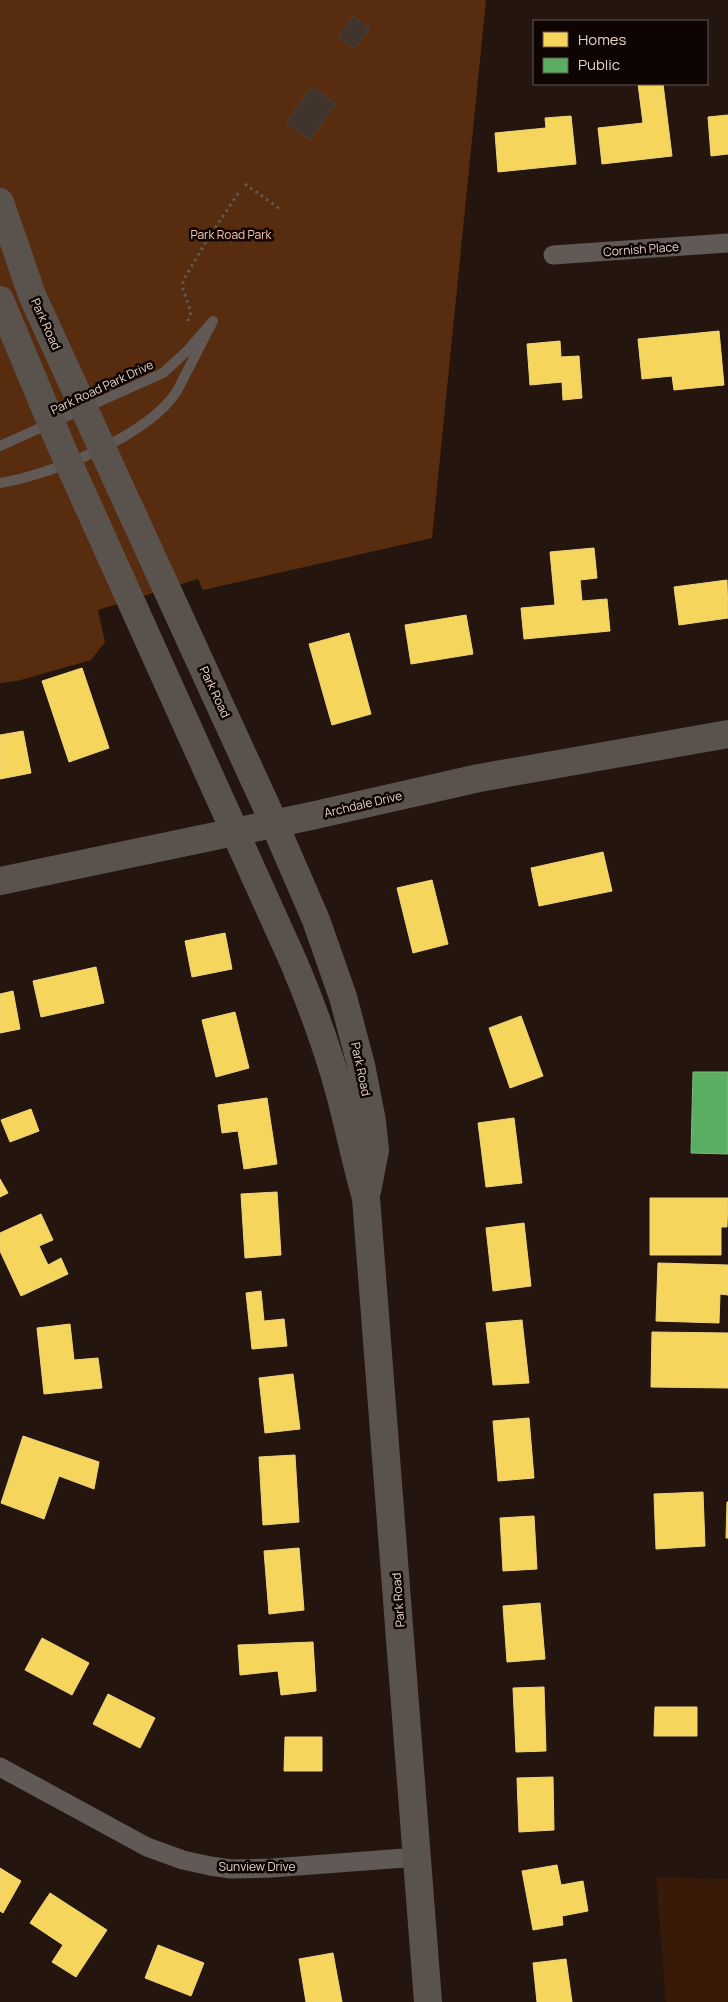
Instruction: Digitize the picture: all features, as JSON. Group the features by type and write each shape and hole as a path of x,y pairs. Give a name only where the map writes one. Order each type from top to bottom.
{"main road":[{"name":"Park Road","path":"0,202 32,295 274,823 319,928 343,997 361,1065 372,1121 375,1150 366,1198"},
{"name":"Park Road","path":"0,300 51,424 294,963 320,1026 340,1094 366,1198 428,2002"},
{"name":"Archdale Drive","path":"0,881 479,778 728,734"}],"street":[{"name":"Cornish Place","path":"553,255 728,243"},
{"name":"Sunview Drive","path":"0,1767 147,1847 183,1860 210,1866 231,1869 272,1868 418,1858"}],"lane":[{"name":"Park Road Park Drive","path":"0,446 163,373 187,351 213,321 171,399 154,417 137,429 102,448 29,476 0,484"}],"path":[{"path":"245,184 280,209"},
{"path":"185,326 191,312 183,289 183,281 239,192"}],"shaded area":[{"path":"656,1877 728,1879 728,2002 666,2002"}],"green space":[{"name":"Park Road Park","path":"0,0 486,0 432,538 203,590 198,579 98,610 105,642 91,660 17,681 0,683"}],"building: Homes":[{"path":"638,85 663,85 672,156 602,164 598,128 643,123"},
{"path":"728,115 728,154 711,156 708,117"},
{"path":"571,116 576,164 498,172 495,133 546,128 545,118"},
{"path":"719,331 724,385 674,390 672,376 642,379 638,339"},
{"path":"560,341 561,357 579,356 582,398 563,400 562,382 530,385 527,344"},
{"path":"594,548 597,578 580,580 582,601 607,599 610,631 524,639 521,608 555,605 550,552"},
{"path":"727,580 728,618 679,625 674,587"},
{"path":"466,615 473,654 411,664 405,625"},
{"path":"349,633 371,714 332,725 309,644"},
{"path":"82,668 109,748 69,762 42,681"},
{"path":"23,731 31,773 0,779 0,735"},
{"path":"603,852 612,891 539,906 531,868"},
{"path":"432,880 448,944 413,953 397,888"},
{"path":"225,933 232,969 192,977 185,941"},
{"path":"96,967 104,1003 41,1017 33,981"},
{"path":"13,991 20,1029 0,1033 0,994"},
{"path":"235,1012 249,1068 216,1077 202,1020"},
{"path":"521,1016 543,1076 510,1088 489,1028"},
{"path":"267,1098 277,1164 244,1169 238,1131 222,1133 218,1105"},
{"path":"31,1109 39,1131 10,1142 1,1120"},
{"path":"514,1118 522,1183 486,1187 478,1123"},
{"path":"0,1179 8,1193 0,1197"},
{"path":"277,1192 281,1255 245,1258 241,1194"},
{"path":"650,1198 728,1198 727,1227 721,1227 721,1255 650,1255"},
{"path":"41,1214 53,1240 39,1246 48,1265 61,1258 68,1274 21,1296 0,1251 0,1233"},
{"path":"524,1223 531,1286 493,1291 486,1228"},
{"path":"658,1263 728,1265 728,1295 720,1294 719,1323 656,1321"},
{"path":"261,1291 264,1321 284,1319 287,1346 252,1349 246,1293"},
{"path":"522,1320 529,1383 493,1385 486,1323"},
{"path":"70,1324 74,1360 98,1358 102,1388 44,1394 37,1328"},
{"path":"652,1332 728,1333 728,1388 651,1387"},
{"path":"293,1374 300,1429 265,1433 259,1378"},
{"path":"529,1418 534,1478 498,1481 493,1421"},
{"path":"23,1436 99,1462 94,1489 59,1476 44,1519 1,1503"},
{"path":"295,1455 299,1522 263,1525 259,1457"},
{"path":"703,1492 705,1546 656,1549 654,1494"},
{"path":"727,1502 728,1538 726,1538"},
{"path":"534,1516 537,1569 503,1571 500,1518"},
{"path":"299,1548 304,1610 269,1614 264,1551"},
{"path":"540,1603 545,1659 507,1662 503,1606"},
{"path":"42,1638 89,1663 72,1695 25,1670"},
{"path":"313,1642 316,1691 281,1695 278,1671 240,1675 238,1645"},
{"path":"544,1687 546,1751 516,1752 513,1688"},
{"path":"108,1694 155,1718 140,1748 93,1724"},
{"path":"655,1707 697,1707 697,1736 654,1736"},
{"path":"285,1737 322,1737 322,1771 284,1771"},
{"path":"553,1777 554,1830 519,1832 517,1778"},
{"path":"557,1865 561,1885 583,1881 588,1911 562,1916 563,1925 533,1930 522,1871"},
{"path":"0,1868 21,1881 3,1913 0,1911"},
{"path":"50,1893 107,1930 76,1977 52,1962 63,1945 30,1923"},
{"path":"158,1945 204,1963 191,1996 145,1978"},
{"path":"333,1953 342,2002 306,2002 299,1959"},
{"path":"566,1959 572,2002 537,2002 533,1963"}],"building: Public":[{"path":"693,1072 728,1072 728,1154 691,1153"}],"building: Other":[{"path":"353,16 370,28 355,49 338,38"},
{"path":"312,86 336,104 310,140 286,123"}]}
